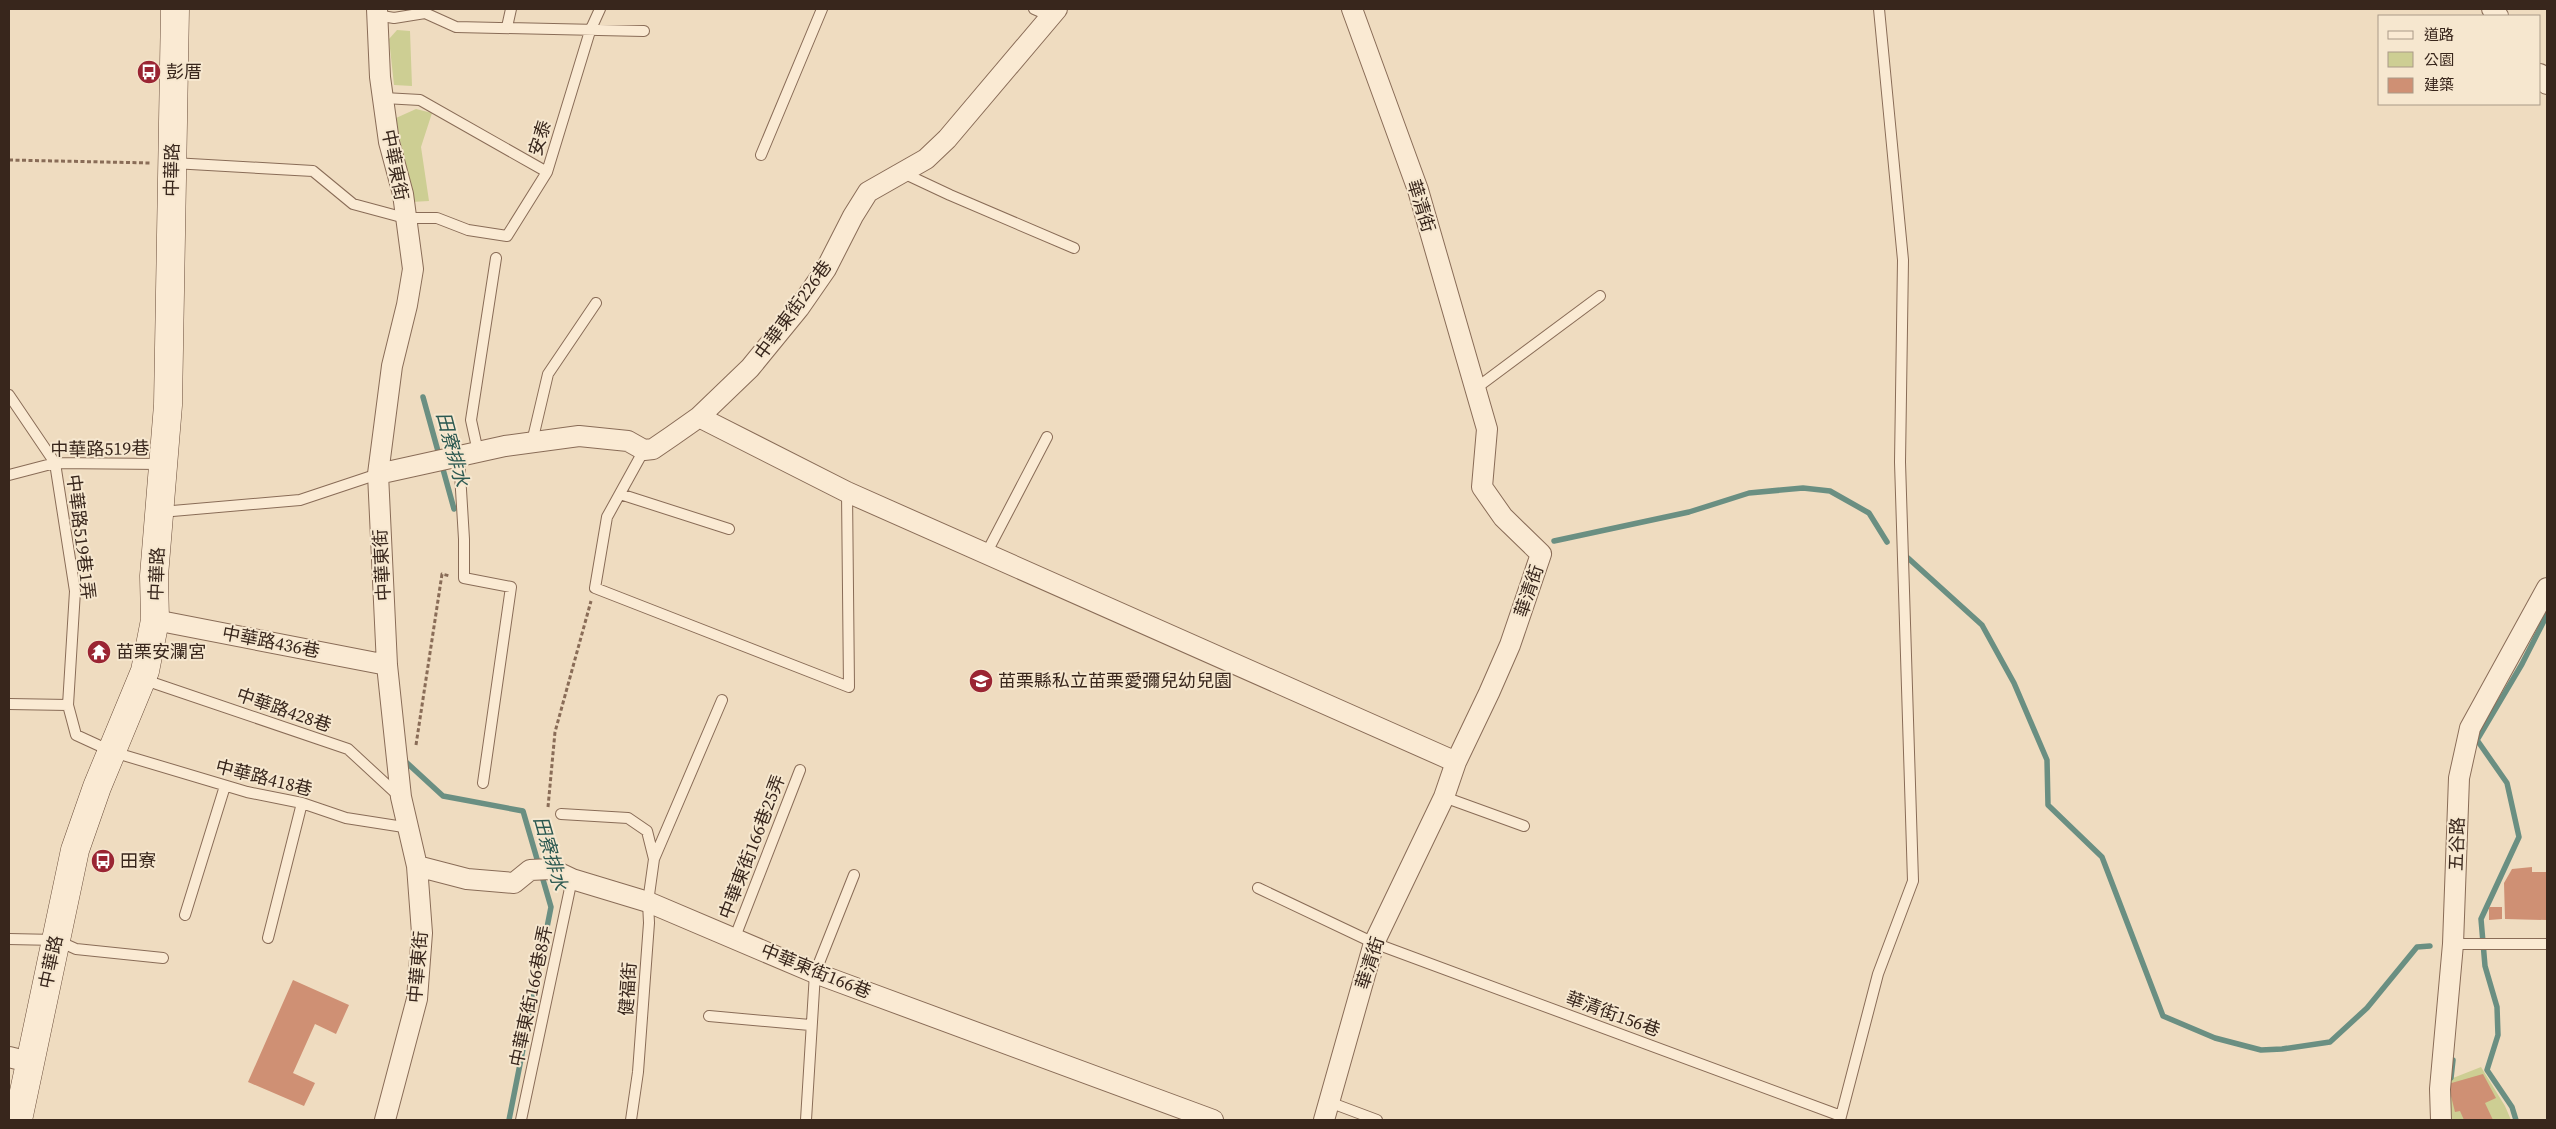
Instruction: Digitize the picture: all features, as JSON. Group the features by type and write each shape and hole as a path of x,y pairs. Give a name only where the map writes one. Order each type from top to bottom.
{"street":[{"name":"中華路","path":"18,1120 19,1059 56,940 75,850 97,787 142,679 156,620 154,576 161,512 168,405 175,9"},
{"name":"華清街","path":"1326,1111 1374,943 1444,797 1456,762 1510,646 1541,554 1503,517 1482,487 1487,429 1418,190 1352,9"},
{"name":"中華東街226巷","path":"644,450 652,449 699,417 750,368 799,308 826,269 853,216 868,192 926,159 946,138 1048,11"},
{"name":"中華東街","path":"377,12 380,77 389,142 403,194 413,269 407,305 392,366 378,474 387,665 401,797 410,828 422,901 418,989 408,1039 385,1120"},
{"path":"699,417 848,492 987,552 1456,762"},
{"path":"378,474 532,442 579,436 628,441 644,450"},
{"name":"五谷路","path":"2442,1120 2440,1089 2453,944 2459,778 2470,728 2547,588"},
{"name":"中華路436巷","path":"156,620 387,665"},
{"name":"中華東街166巷","path":"417,866 467,879 514,883 530,870 550,869 572,880 648,902 815,973 1213,1120"}],"lane":[{"path":"507,27 511,9"},
{"name":"安泰","path":"384,98 420,100 547,172 590,32 600,9"},
{"path":"760,155 822,9"},
{"path":"1840,1118 1878,974 1913,881 1900,462 1903,260 1879,9"},
{"path":"377,12 394,18 425,11 456,27 644,32"},
{"path":"172,163 313,171 353,204 405,218 437,218 468,230 507,236 547,172"},
{"path":"902,172 950,195 1074,248"},
{"path":"483,783 511,587 464,578 463,456 471,420 496,258"},
{"path":"1475,389 1600,296"},
{"path":"532,442 548,374 596,303"},
{"path":"9,395 55,463"},
{"path":"987,552 1047,437"},
{"path":"644,450 607,517 595,588 849,686 848,492"},
{"name":"中華路519巷","path":"9,475 55,463 163,464"},
{"name":"中華路519巷1弄","path":"55,463 75,591 68,704 76,735 113,752"},
{"path":"161,512 300,500 378,474"},
{"path":"620,494 729,529"},
{"name":"中華路428巷","path":"142,679 348,749 401,797"},
{"name":"健福街","path":"630,1120 639,1052 649,923 648,902 654,859 722,700"},
{"path":"9,704 68,704"},
{"name":"中華路418巷","path":"113,752 225,786 302,803 346,818 410,828"},
{"name":"中華東街166巷25弄","path":"734,937 800,770"},
{"path":"185,914 225,786"},
{"path":"1444,797 1524,826"},
{"path":"268,938 302,803"},
{"name":"健福街","path":"561,814 628,818 647,831 654,859"},
{"path":"806,1120 810,1025 815,973 854,875"},
{"name":"中華東街166巷8弄","path":"521,1120 572,880"},
{"name":"華清街156巷","path":"1258,888 1374,943 1840,1118"},
{"path":"9,939 56,940 76,949 163,958"},
{"path":"2453,944 2474,946 2547,944"},
{"path":"709,1016 810,1025"},
{"path":"1326,1111 1377,1120"}],"path":[{"path":"9,160 172,163"},
{"path":"416,749 442,574 464,578"},
{"path":"548,812 548,794 556,732 595,588"},
{"path":"549,822 550,869"}],"green space":[{"path":"397,30 410,31 412,86 394,85 389,39"},
{"path":"416,109 432,113 421,147 429,201 411,202 396,118"},
{"path":"2481,1067 2505,1106 2511,1120 2450,1120 2448,1080"}],"building":[{"path":"2532,867 2532,872 2547,872 2547,920 2505,919 2504,883 2512,869"},
{"path":"2489,907 2502,907 2502,919 2489,920"},
{"path":"293,980 349,1005 336,1034 315,1024 293,1073 315,1083 304,1106 248,1082"},
{"path":"2483,1074 2496,1098 2485,1103 2493,1120 2464,1120 2460,1111 2455,1112 2448,1084"}],"waterway":[{"name":"田寮排水","path":"423,397 454,509"},
{"path":"1554,541 1689,512 1749,493 1803,488 1830,491 1869,513 1887,542"},
{"path":"1908,558 1982,625 2014,683 2047,760 2048,805 2102,857 2163,1016 2215,1038 2261,1050 2330,1042 2367,1008 2417,947 2430,946"},
{"path":"2516,1120 2512,1107 2487,1070 2498,1035 2497,1007 2485,966 2481,919 2519,837 2507,783 2477,740 2522,664 2547,615"},
{"name":"田寮排水","path":"406,762 443,796 523,811 551,907 509,1120"},
{"path":"2451,1078 2453,1060"}],"place":[{"name":"彭厝","path":"149,72"},
{"name":"苗栗安瀾宮","path":"99,652"},
{"name":"苗栗縣私立苗栗愛彌兒幼兒園","path":"981,681"},
{"name":"田寮","path":"103,861"}]}
